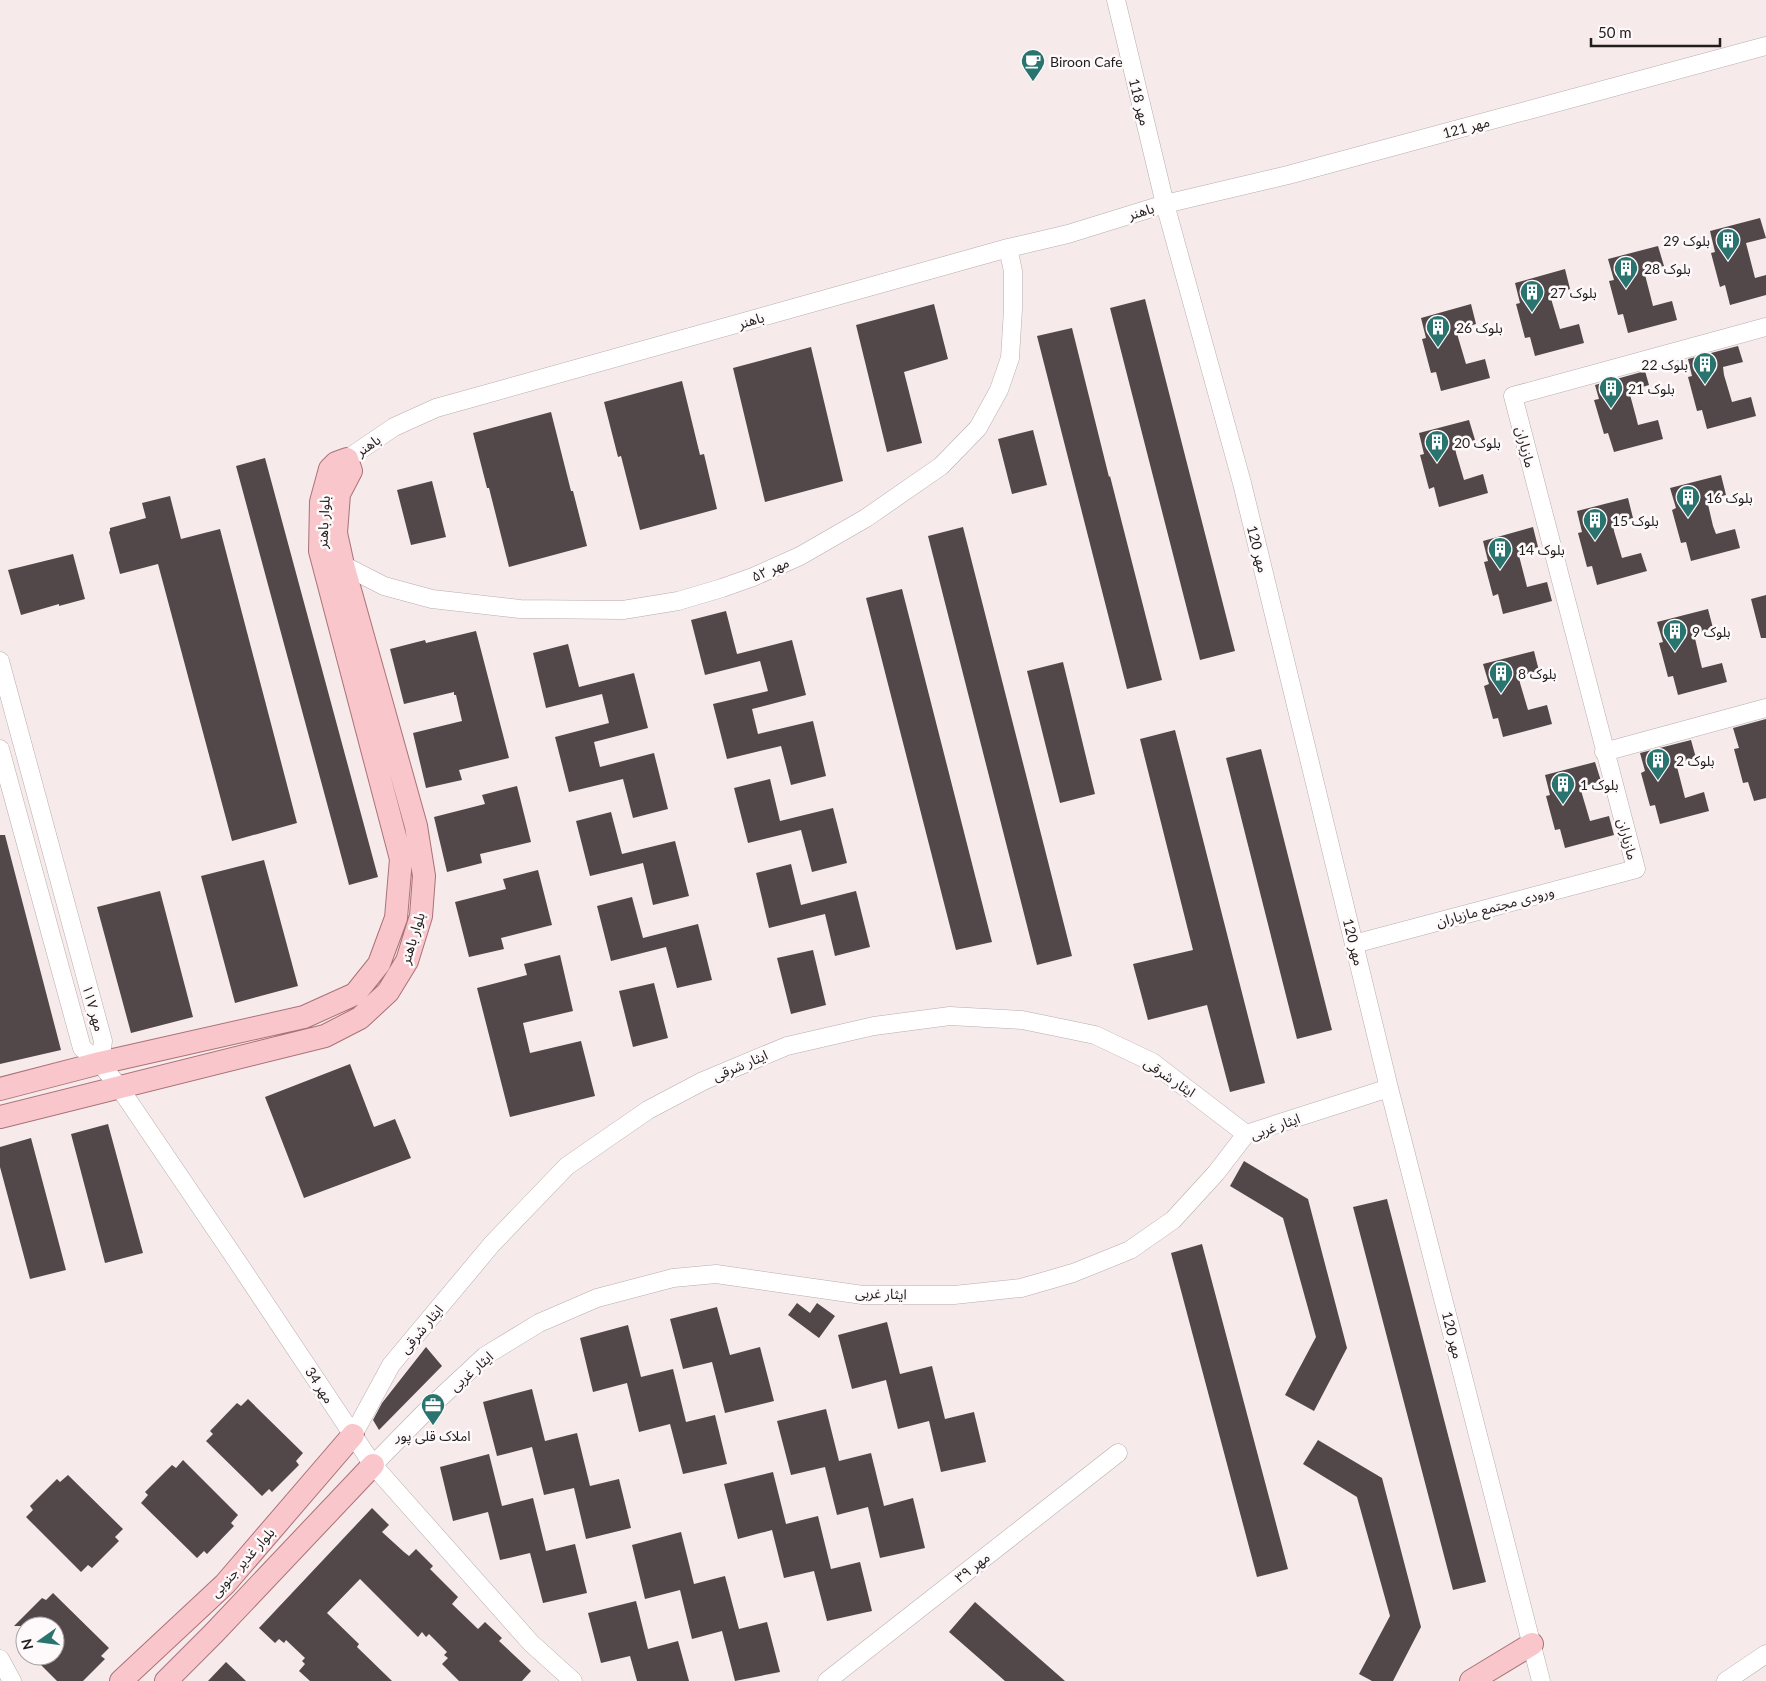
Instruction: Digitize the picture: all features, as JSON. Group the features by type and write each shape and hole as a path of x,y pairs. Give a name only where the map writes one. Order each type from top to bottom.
{"main road":[{"name":"بلوار باهنر","path":"0,1089 100,1063 304,1017 355,994 379,964 396,918 401,859 320,552 322,502 330,469 336,463 347,459 351,471 339,494 336,533 416,826 424,876 421,916 407,961 388,992 360,1018 325,1036 0,1117"},
{"name":"بلوار غدیر جنوبی","path":"121,1681 225,1584 353,1435"},
{"name":"بلوار غدیر جنوبی","path":"166,1681 221,1626 373,1465"},
{"path":"1471,1681 1532,1644"}],"street":[{"name":"مهر 118","path":"1116,0 1165,204"},
{"name":"مهر 121","path":"1165,204 1288,175 1766,46"},
{"name":"باهنر","path":"347,459 394,426 436,408 1008,248 1068,234 1165,204"},
{"name":"مهر 120","path":"1165,204 1242,482 1389,1088 1541,1681"},
{"name":"مهر ۵۲","path":"343,564 384,586 432,599 520,609 623,610 678,601 753,577 800,556 866,518 941,466 978,428 999,390 1010,358 1013,271 1008,248"},
{"name":"مازیاران","path":"1636,869 1604,752 1513,396 1766,328"},
{"name":"مهر ۱۱۷","path":"0,661 103,1041 100,1063"},
{"path":"1604,752 1766,708"},
{"name":"مهر ۱۱۷","path":"0,749 82,1048 100,1063"},
{"name":"ورودی مجتمع مازیاران","path":"1354,944 1636,869"},
{"name":"ایثار شرقی","path":"353,1435 391,1365 492,1244 567,1166 648,1110 703,1081 787,1046 874,1026 950,1016 1022,1020 1095,1035 1152,1062 1246,1134"},
{"name":"مهر 34","path":"100,1063 119,1087 373,1465 531,1643 573,1681"},
{"name":"ایثار غربی","path":"373,1465 427,1410 485,1356 539,1323 597,1298 673,1278 716,1274 863,1295 954,1295 1021,1288 1073,1273 1130,1250 1173,1220 1216,1173 1246,1134 1389,1088"},
{"name":"مهر ۳۹","path":"827,1681 1118,1453"},
{"path":"1726,1681 1766,1654"},
{"path":"0,1659 12,1681"}],"building":[{"name":"بلوک 29","path":"1760,218 1766,238 1746,243 1755,278 1766,275 1766,295 1730,305 1725,285 1720,287 1711,253 1715,252 1710,231"},
{"name":"بلوک 28","path":"1658,246 1664,266 1644,271 1653,306 1672,301 1677,320 1628,333 1623,314 1618,315 1609,281 1614,280 1608,259"},
{"name":"بلوک 27","path":"1565,269 1570,289 1551,295 1552,302 1560,329 1579,324 1584,343 1535,356 1530,337 1525,338 1516,304 1520,303 1515,283"},
{"path":"1145,299 1235,651 1200,660 1110,308"},
{"path":"934,304 948,359 904,372 922,443 887,452 856,325"},
{"name":"بلوک 26","path":"1471,304 1476,324 1457,330 1458,337 1466,364 1485,359 1490,378 1441,391 1436,372 1431,373 1422,339 1426,338 1421,318"},
{"path":"1072,328 1162,680 1127,689 1037,336"},
{"name":"بلوک 22","path":"1738,346 1743,362 1723,367 1724,375 1732,402 1751,397 1756,416 1707,429 1702,410 1697,411 1688,377 1692,376 1688,359"},
{"path":"811,347 843,481 765,502 733,368"},
{"name":"بلوک 21","path":"1645,371 1649,385 1629,391 1638,425 1658,420 1663,439 1614,452 1608,433 1604,434 1594,400 1599,399 1595,385"},
{"path":"682,381 700,455 704,454 717,509 640,530 621,456 618,457 604,402"},
{"path":"551,412 587,546 509,567 473,433"},
{"name":"بلوک 20","path":"1469,420 1475,440 1455,445 1456,453 1464,480 1483,474 1488,493 1439,507 1434,487 1429,489 1420,455 1424,454 1419,433"},
{"path":"1033,430 1047,485 1012,494 998,439"},
{"path":"265,458 378,877 349,885 236,466"},
{"name":"بلوک 16","path":"1721,475 1726,495 1707,500 1713,526 1716,534 1735,529 1740,548 1691,561 1686,542 1681,543 1672,510 1676,508 1670,488"},
{"path":"432,481 446,537 411,545 397,490"},
{"path":"170,496 181,539 220,529 297,823 232,841 158,564 120,574 109,532 110,528 146,518 142,503"},
{"name":"بلوک 15","path":"1628,498 1633,518 1613,523 1614,531 1622,558 1641,553 1647,571 1597,585 1592,566 1587,567 1578,533 1582,532 1577,511"},
{"path":"963,527 1072,956 1037,965 928,536"},
{"name":"بلوک 14","path":"1533,527 1538,547 1518,552 1527,587 1547,582 1552,601 1503,614 1498,594 1493,596 1484,562 1488,561 1483,541"},
{"path":"73,554 85,599 21,615 8,570"},
{"path":"902,589 992,942 956,950 866,598"},
{"path":"1766,595 1766,638 1761,638 1751,599"},
{"name":"بلوک 9","path":"1708,609 1713,628 1694,634 1702,668 1722,663 1727,682 1678,695 1673,676 1668,677 1659,643 1663,642 1657,622"},
{"path":"726,611 737,654 792,640 806,695 752,709 758,734 813,721 826,776 791,785 781,746 727,759 713,704 768,691 760,661 705,675 691,620"},
{"path":"476,631 509,758 459,770 462,780 426,788 413,733 462,721 456,695 454,695 454,692 404,704 390,649 425,640 426,643"},
{"path":"568,644 579,687 634,673 648,728 594,742 600,767 654,753 668,809 633,818 623,779 569,792 555,737 609,723 602,694 546,708 533,653"},
{"name":"بلوک 8","path":"1534,651 1539,671 1519,676 1520,683 1528,710 1547,705 1552,724 1503,737 1498,718 1493,719 1484,686 1489,684 1483,664"},
{"path":"1063,662 1095,794 1060,803 1027,671"},
{"path":"1766,719 1766,798 1754,801 1748,782 1743,783 1734,749 1739,748 1733,728"},
{"path":"1175,730 1265,1083 1230,1092 1207,1005 1148,1020 1133,964 1193,950 1140,739"},
{"name":"بلوک 2","path":"1691,740 1696,758 1676,763 1685,798 1704,792 1709,811 1660,824 1655,805 1650,806 1641,773 1645,771 1640,753"},
{"path":"1261,749 1332,1030 1297,1039 1226,758"},
{"name":"بلوک 1","path":"1595,762 1601,781 1581,787 1582,794 1590,821 1609,816 1614,835 1565,848 1560,829 1555,830 1546,796 1550,795 1545,775"},
{"path":"770,779 780,821 833,808 847,863 812,872 801,830 748,843 734,788"},
{"path":"517,786 531,842 480,854 482,863 447,872 434,817 485,804 482,795"},
{"path":"611,812 622,854 675,841 689,896 653,905 643,863 590,876 576,821"},
{"path":"0,835 5,835 61,1050 0,1064"},
{"path":"264,860 298,986 235,1003 201,876"},
{"path":"791,864 801,905 856,891 870,947 835,956 825,914 769,928 756,873"},
{"path":"538,870 552,925 501,938 504,949 469,957 455,902 506,889 503,879"},
{"path":"160,891 193,1017 131,1033 97,907"},
{"path":"632,897 643,938 698,924 712,980 677,988 666,947 611,961 597,906"},
{"path":"813,950 826,1005 791,1014 777,958"},
{"path":"560,955 573,1011 523,1023 530,1053 581,1041 595,1096 510,1117 477,988 527,975 524,964"},
{"path":"654,983 668,1038 633,1047 619,991"},
{"path":"350,1064 374,1127 395,1119 411,1158 304,1198 265,1097"},
{"path":"108,1124 143,1253 105,1263 71,1134"},
{"path":"31,1138 66,1270 30,1279 0,1167 0,1147"},
{"path":"1244,1161 1308,1199 1347,1348 1314,1411 1285,1395 1316,1337 1283,1218 1230,1186"},
{"path":"1387,1199 1486,1582 1453,1590 1353,1207"},
{"path":"1202,1244 1288,1569 1257,1577 1171,1253"},
{"path":"797,1303 810,1313 817,1303 835,1316 819,1338 788,1315"},
{"path":"717,1307 730,1355 760,1347 774,1401 725,1413 712,1362 683,1369 670,1319"},
{"path":"887,1322 900,1374 932,1366 945,1419 974,1412 986,1462 941,1472 929,1421 898,1429 886,1380 852,1389 838,1335"},
{"path":"628,1325 641,1377 673,1369 686,1422 715,1415 727,1464 683,1474 670,1424 639,1432 627,1383 593,1392 580,1338"},
{"path":"426,1347 442,1366 379,1430 373,1420 382,1403"},
{"path":"532,1389 545,1441 577,1433 590,1486 619,1479 631,1528 586,1539 574,1488 544,1495 532,1447 497,1456 483,1402"},
{"path":"248,1399 303,1453 296,1461 299,1465 272,1492 269,1489 262,1496 206,1441 213,1434 210,1431 237,1403 241,1406"},
{"path":"826,1409 839,1461 871,1453 884,1506 913,1498 925,1548 880,1558 868,1507 837,1515 825,1467 791,1475 777,1421"},
{"path":"1318,1440 1382,1478 1421,1627 1393,1681 1372,1681 1359,1674 1390,1616 1357,1497 1303,1464"},
{"path":"489,1454 502,1506 533,1498 546,1551 575,1544 587,1593 543,1603 530,1553 500,1560 488,1512 453,1521 440,1467"},
{"path":"183,1460 238,1515 231,1523 234,1526 207,1554 204,1551 197,1558 141,1503 148,1495 145,1492 172,1465 176,1468"},
{"path":"773,1472 786,1524 818,1516 831,1569 860,1562 872,1611 827,1621 814,1571 784,1578 772,1530 738,1539 724,1484"},
{"path":"68,1475 123,1529 115,1537 119,1541 92,1568 88,1565 81,1572 26,1517 33,1510 30,1506 57,1479 60,1482"},
{"path":"372,1508 389,1525 382,1532 409,1556 416,1549 433,1566 430,1569 458,1597 452,1604 478,1629 485,1622 502,1638 499,1641 531,1671 522,1681 459,1681 442,1664 448,1658 444,1655 447,1652 429,1634 426,1637 422,1632 418,1637 360,1579 327,1613 359,1644 357,1647 392,1681 310,1681 299,1671 305,1664 302,1661 305,1658 286,1640 284,1643 279,1639 275,1643 259,1628"},
{"path":"681,1532 694,1584 725,1576 739,1629 767,1622 780,1672 735,1681 722,1631 692,1639 680,1590 645,1599 632,1545"},
{"path":"53,1593 109,1648 101,1656 105,1659 83,1681 57,1681 42,1666 65,1666 65,1616 24,1616 42,1598 46,1600"},
{"path":"636,1601 648,1649 678,1641 689,1681 637,1681 630,1656 601,1663 588,1613"},
{"path":"975,1602 1065,1681 1005,1681 949,1632"},
{"path":"226,1662 246,1681 208,1681"}],"place":[{"name":"Biroon Cafe","path":"1033,82"},
{"name":"بلوک 29","path":"1728,261"},
{"name":"بلوک 28","path":"1626,289"},
{"name":"بلوک 27","path":"1532,313"},
{"name":"بلوک 26","path":"1438,348"},
{"name":"بلوک 22","path":"1705,385"},
{"name":"بلوک 21","path":"1611,409"},
{"name":"بلوک 20","path":"1437,463"},
{"name":"بلوک 16","path":"1688,518"},
{"name":"بلوک 15","path":"1595,541"},
{"name":"بلوک 14","path":"1500,570"},
{"name":"بلوک 9","path":"1675,652"},
{"name":"بلوک 8","path":"1501,694"},
{"name":"بلوک 2","path":"1658,781"},
{"name":"بلوک 1","path":"1563,805"},
{"name":"املاک قلی پور","path":"433,1426"}]}
